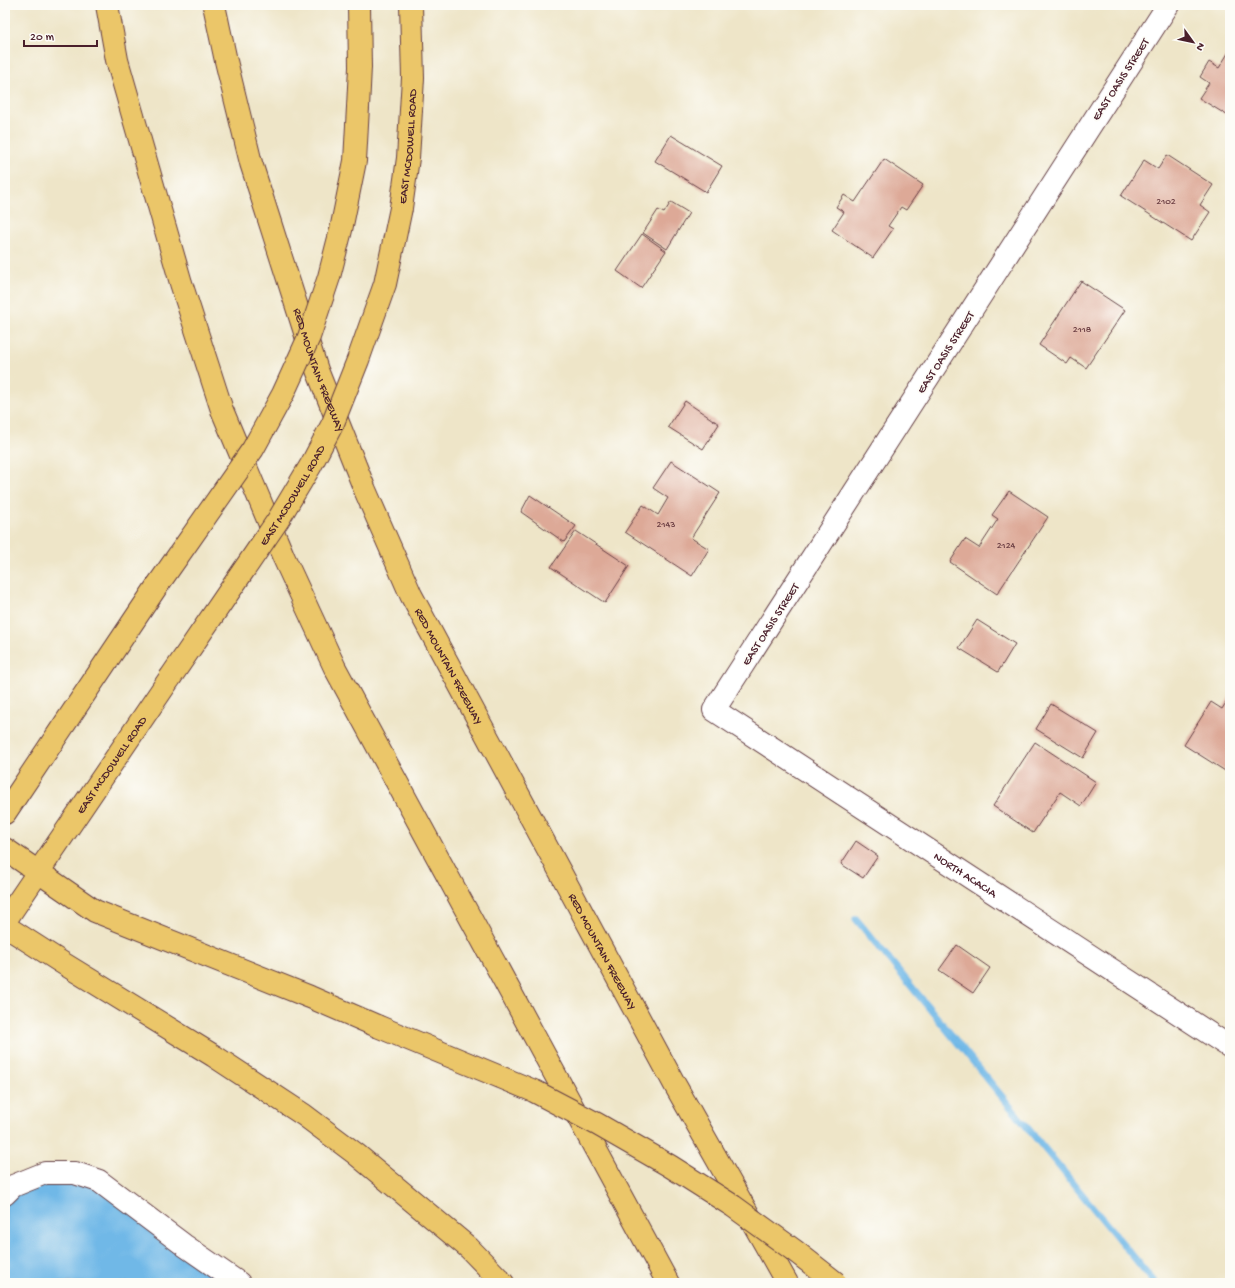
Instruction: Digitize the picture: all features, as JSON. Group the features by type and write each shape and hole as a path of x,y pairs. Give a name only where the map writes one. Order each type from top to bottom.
{"main road":[{"path":"107,5 117,60 181,283 222,410 284,558 335,668 668,1283"},
{"name":"RED MOUNTAIN FREEWAY","path":"214,5 226,62 251,163 317,370 365,490 408,588 675,1085 787,1283"},
{"path":"5,813 157,586 253,449 283,394 309,337 341,230 355,161 360,67 359,5"},
{"name":"EAST MCDOWELL ROAD","path":"5,921 278,520 311,465 332,423 358,360 385,284 401,208 408,158 413,78 411,5"},
{"path":"5,849 95,911 534,1091 597,1124 670,1166 733,1206 796,1251 836,1283"},
{"path":"5,926 214,1056 304,1115 356,1154 469,1248 503,1283"}],"street":[{"name":"EAST OASIS STREET","path":"722,698 1168,5"},
{"name":"NORTH ACACIA","path":"722,698 714,710 1230,1047"},
{"path":"5,1194 13,1186 45,1173 75,1173 98,1181 184,1245 239,1283"}],"water":[{"path":"75,1173 239,1283 5,1283 5,1194"}],"building":[{"path":"1230,50 1230,117 1199,98 1209,83 1200,77 1209,62 1219,68"},
{"path":"671,135 722,166 706,192 655,161"},
{"path":"1167,155 1213,185 1200,205 1210,212 1191,241 1121,196 1144,160 1158,169"},
{"path":"884,159 923,185 906,210 901,207 888,226 893,229 873,258 832,230 844,212 836,207 844,195 855,202"},
{"path":"671,202 689,213 667,249 643,233 658,210 664,213"},
{"path":"642,234 666,251 641,288 617,271"},
{"path":"1081,281 1125,310 1086,368 1071,358 1067,364 1039,345"},
{"path":"685,401 719,424 703,449 668,427"},
{"path":"671,461 720,493 691,538 709,549 692,576 625,532 643,505 658,515 668,498 653,488"},
{"path":"1009,491 1048,517 997,594 950,562 965,539 979,548 998,519 992,515"},
{"path":"530,495 576,526 564,542 521,512"},
{"path":"576,531 629,566 605,603 551,567"},
{"path":"977,620 1015,644 998,672 959,648"},
{"path":"1230,696 1230,774 1184,745 1211,702 1222,709"},
{"path":"1051,704 1098,733 1083,758 1036,729"},
{"path":"1035,742 1096,782 1081,806 1060,792 1033,833 993,806"},
{"path":"856,841 878,856 863,878 841,864"},
{"path":"957,945 990,968 973,993 939,970"}],"waterway":[{"path":"856,919 1155,1283"}]}
